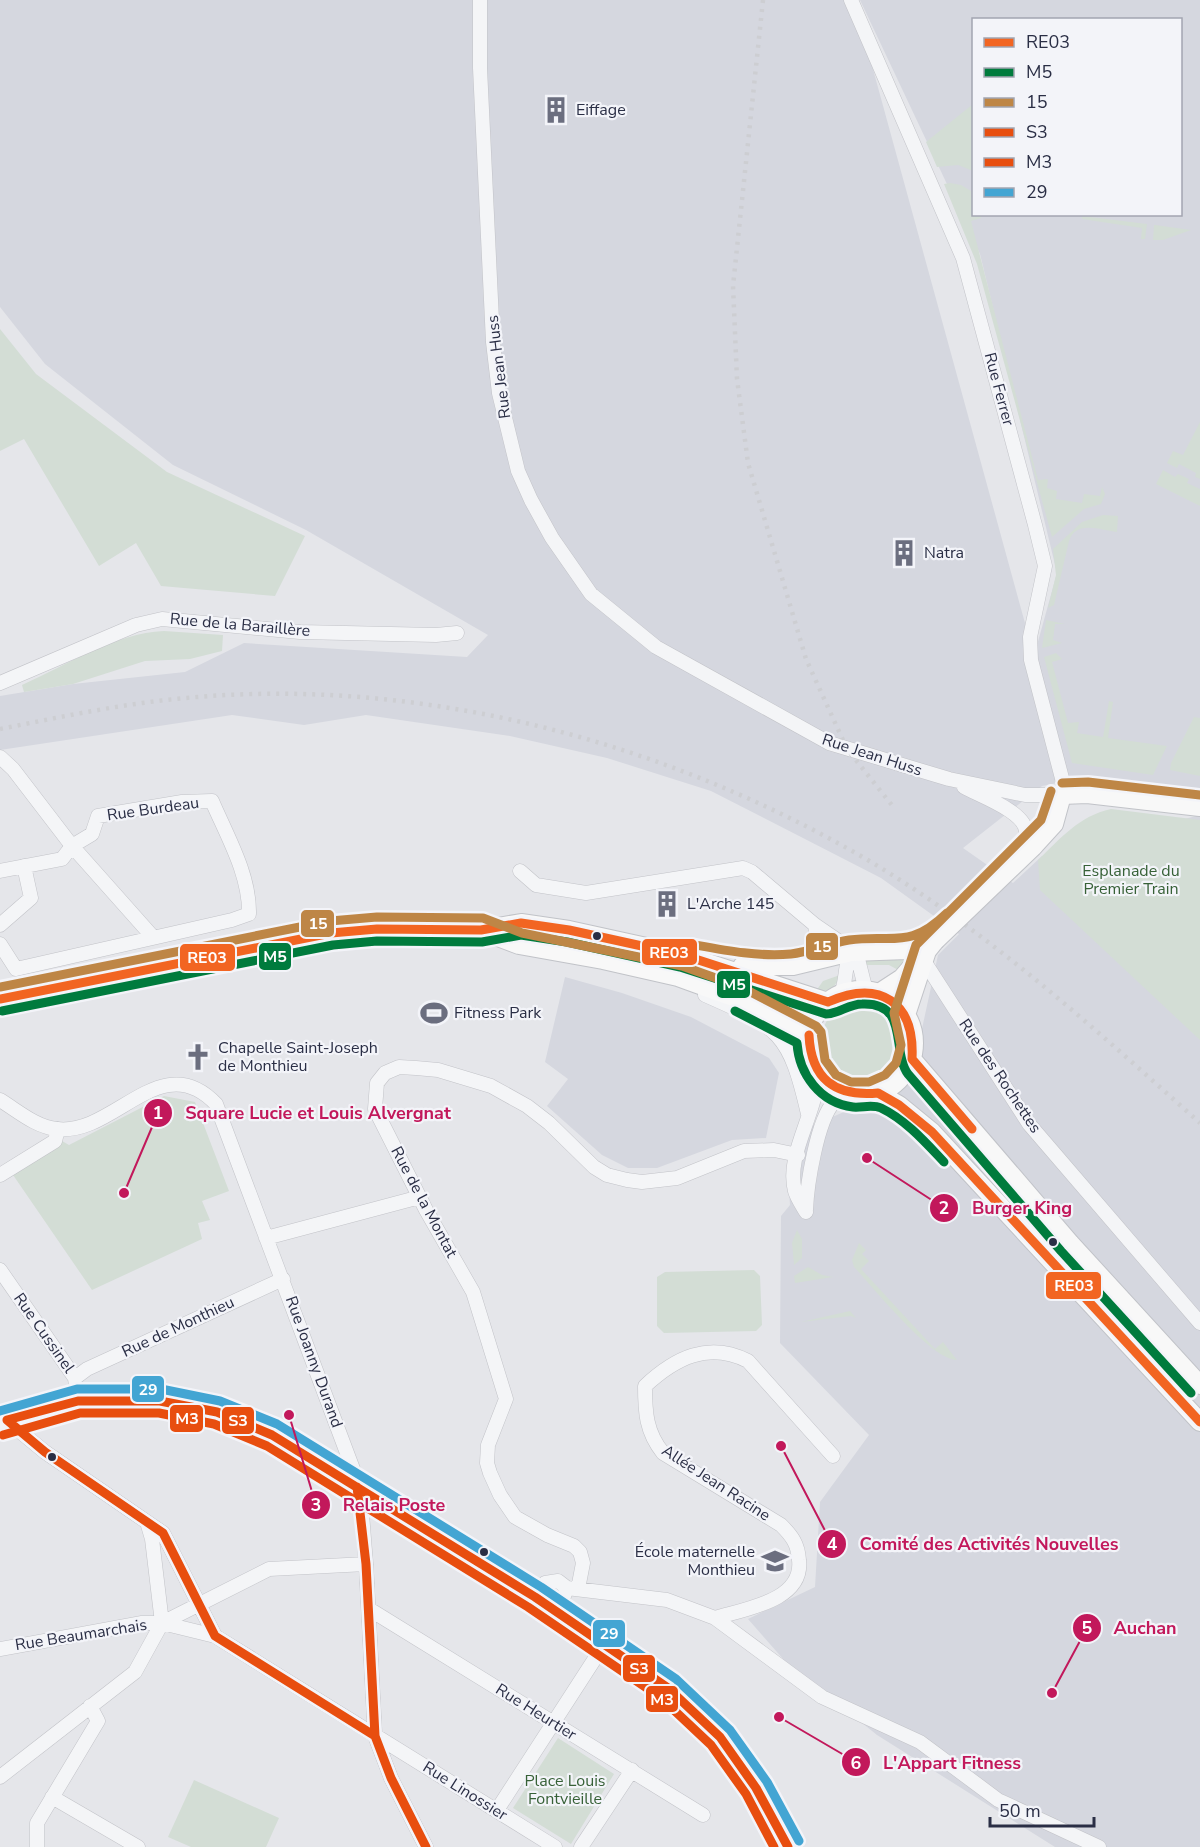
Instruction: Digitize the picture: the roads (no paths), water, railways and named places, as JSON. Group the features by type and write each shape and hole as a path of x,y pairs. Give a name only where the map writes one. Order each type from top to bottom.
{"main road":[{"path":"682,955 834,998 873,992 902,978 935,941 1018,861 1029,842 1054,824 1062,795 1087,795 1200,807"},
{"path":"0,999 332,933 376,928 481,930 521,923 569,930 682,955 751,967 811,962 851,952 908,950 935,941"},
{"path":"481,930 519,945 603,960 678,977 736,998 809,1035"},
{"path":"906,1015 927,951 935,941"},
{"path":"834,998 812,1022 809,1035 808,1048 817,1073 827,1083 851,1095 878,1093 899,1080 912,1059 914,1044 912,1029 906,1015 894,1002 873,992"},
{"path":"912,1059 1070,1243 1200,1385"},
{"path":"878,1093 899,1105 932,1132 1200,1422"}],"street":[{"name":"Rue Jean Huss","path":"480,0 480,68 493,342 499,393 518,471 552,538 591,594 656,647 829,743 949,779 1024,795 1062,795"},
{"name":"Rue Ferrer","path":"851,0 963,258 1035,525 1045,566 1030,637 1031,660 1063,782 1062,795"},
{"name":"Rue de la Baraillère","path":"0,683 136,625 162,618 300,632 436,635 457,633"},
{"path":"0,757 13,769 72,846 152,936"},
{"name":"Rue Jean Huss","path":"949,779 1016,813 1024,822 1029,842"},
{"name":"Rue Burdeau","path":"0,944 16,969 152,936 232,920 249,914 249,898 238,862 212,801 182,802 98,816 92,834 72,846 62,859 24,866"},
{"path":"0,871 24,866 31,898 0,925"},
{"path":"520,871 536,885 586,892 743,868 815,925 839,939 858,959 873,992"},
{"path":"811,962 817,937 815,925"},
{"path":"834,998 845,986 846,963 851,952"},
{"name":"Rue des Rochettes","path":"924,961 1029,1124 1200,1323"},
{"path":"678,977 704,995 765,1023 777,1033 788,1050 800,1077 808,1114"},
{"name":"Rue de la Montat","path":"572,1588 583,1563 580,1552 574,1546 547,1535 515,1516 500,1495 490,1473 487,1463 488,1445 506,1399 473,1292 420,1197 375,1109 377,1083 385,1073 399,1067 460,1076 507,1094 549,1123 607,1175 642,1182 677,1178 744,1150 774,1150 798,1155"},
{"path":"817,1073 818,1090 808,1114 798,1155 795,1190 806,1212 808,1180 829,1110 840,1098 851,1095"},
{"name":"Rue Joanny Durand","path":"57,1130 77,1129 157,1088 179,1083 202,1090 216,1104 353,1469 366,1564 375,1736 391,1778 426,1847"},
{"path":"0,1100 39,1125 57,1130 55,1141 0,1175"},
{"path":"266,1238 420,1197"},
{"name":"Rue Cussinel","path":"0,1270 75,1378 78,1401"},
{"name":"Rue de Monthieu","path":"75,1378 87,1369 283,1279"},
{"name":"Allée Jean Racine","path":"715,1618 783,1594 796,1582 800,1564 798,1548 794,1537 781,1525 663,1453 650,1435 645,1416 645,1386 680,1359 700,1353 732,1353 748,1361 759,1376 833,1456"},
{"path":"2,1420 78,1401 160,1401 217,1412 272,1435 535,1597 668,1688 720,1737 756,1788 788,1847"},
{"path":"2,1420 163,1533 215,1636"},
{"path":"0,1777 135,1672 162,1623 152,1539 147,1522"},
{"path":"162,1623 269,1569 366,1564"},
{"path":"535,1597 550,1581 558,1581 572,1588 667,1600 715,1618 822,1697 920,1742 998,1800 1099,1847"},
{"path":"558,1612 572,1588"},
{"name":"Rue Heurtier","path":"369,1609 703,1815"},
{"name":"Rue Beaumarchais","path":"0,1649 142,1623 162,1623"},
{"path":"162,1623 215,1636"},
{"name":"Rue Linossier","path":"215,1636 555,1847"},
{"path":"497,1810 605,1643"},
{"path":"37,1847 37,1823 98,1720 90,1706"},
{"path":"581,1847 632,1770"},
{"path":"52,1797 138,1847"}],"railway":[{"path":"763,0 733,286 737,379 748,463 806,659 847,749 895,809"},
{"path":"0,729 148,702 197,697 284,694 371,698 458,709 544,727 628,752 710,782 790,818 866,859 911,887 998,949 1121,1052 1200,1123"}],"place":[{"name":"Eiffage","path":"556,110"},
{"name":"Natra","path":"904,553"},
{"name":"L'Arche 145","path":"667,904"},
{"name":"Fitness Park","path":"434,1013"},
{"name":"Chapelle Saint-Joseph de Monthieu","path":"198,1057"},
{"name":"Burger King","path":"867,1158"},
{"name":"Square Lucie et Louis Alvergnat","path":"124,1193"},
{"name":"Relais Poste","path":"289,1415"},
{"name":"Comité des Activités Nouvelles","path":"781,1446"},
{"name":"École maternelle Monthieu","path":"775,1561"},
{"name":"Auchan","path":"1052,1693"},
{"name":"L'Appart Fitness","path":"779,1717"}],"park label":[{"name":"Esplanade du Premier Train","path":"1131,880"},
{"name":"Place Louis Fontvieille","path":"565,1790"}]}
